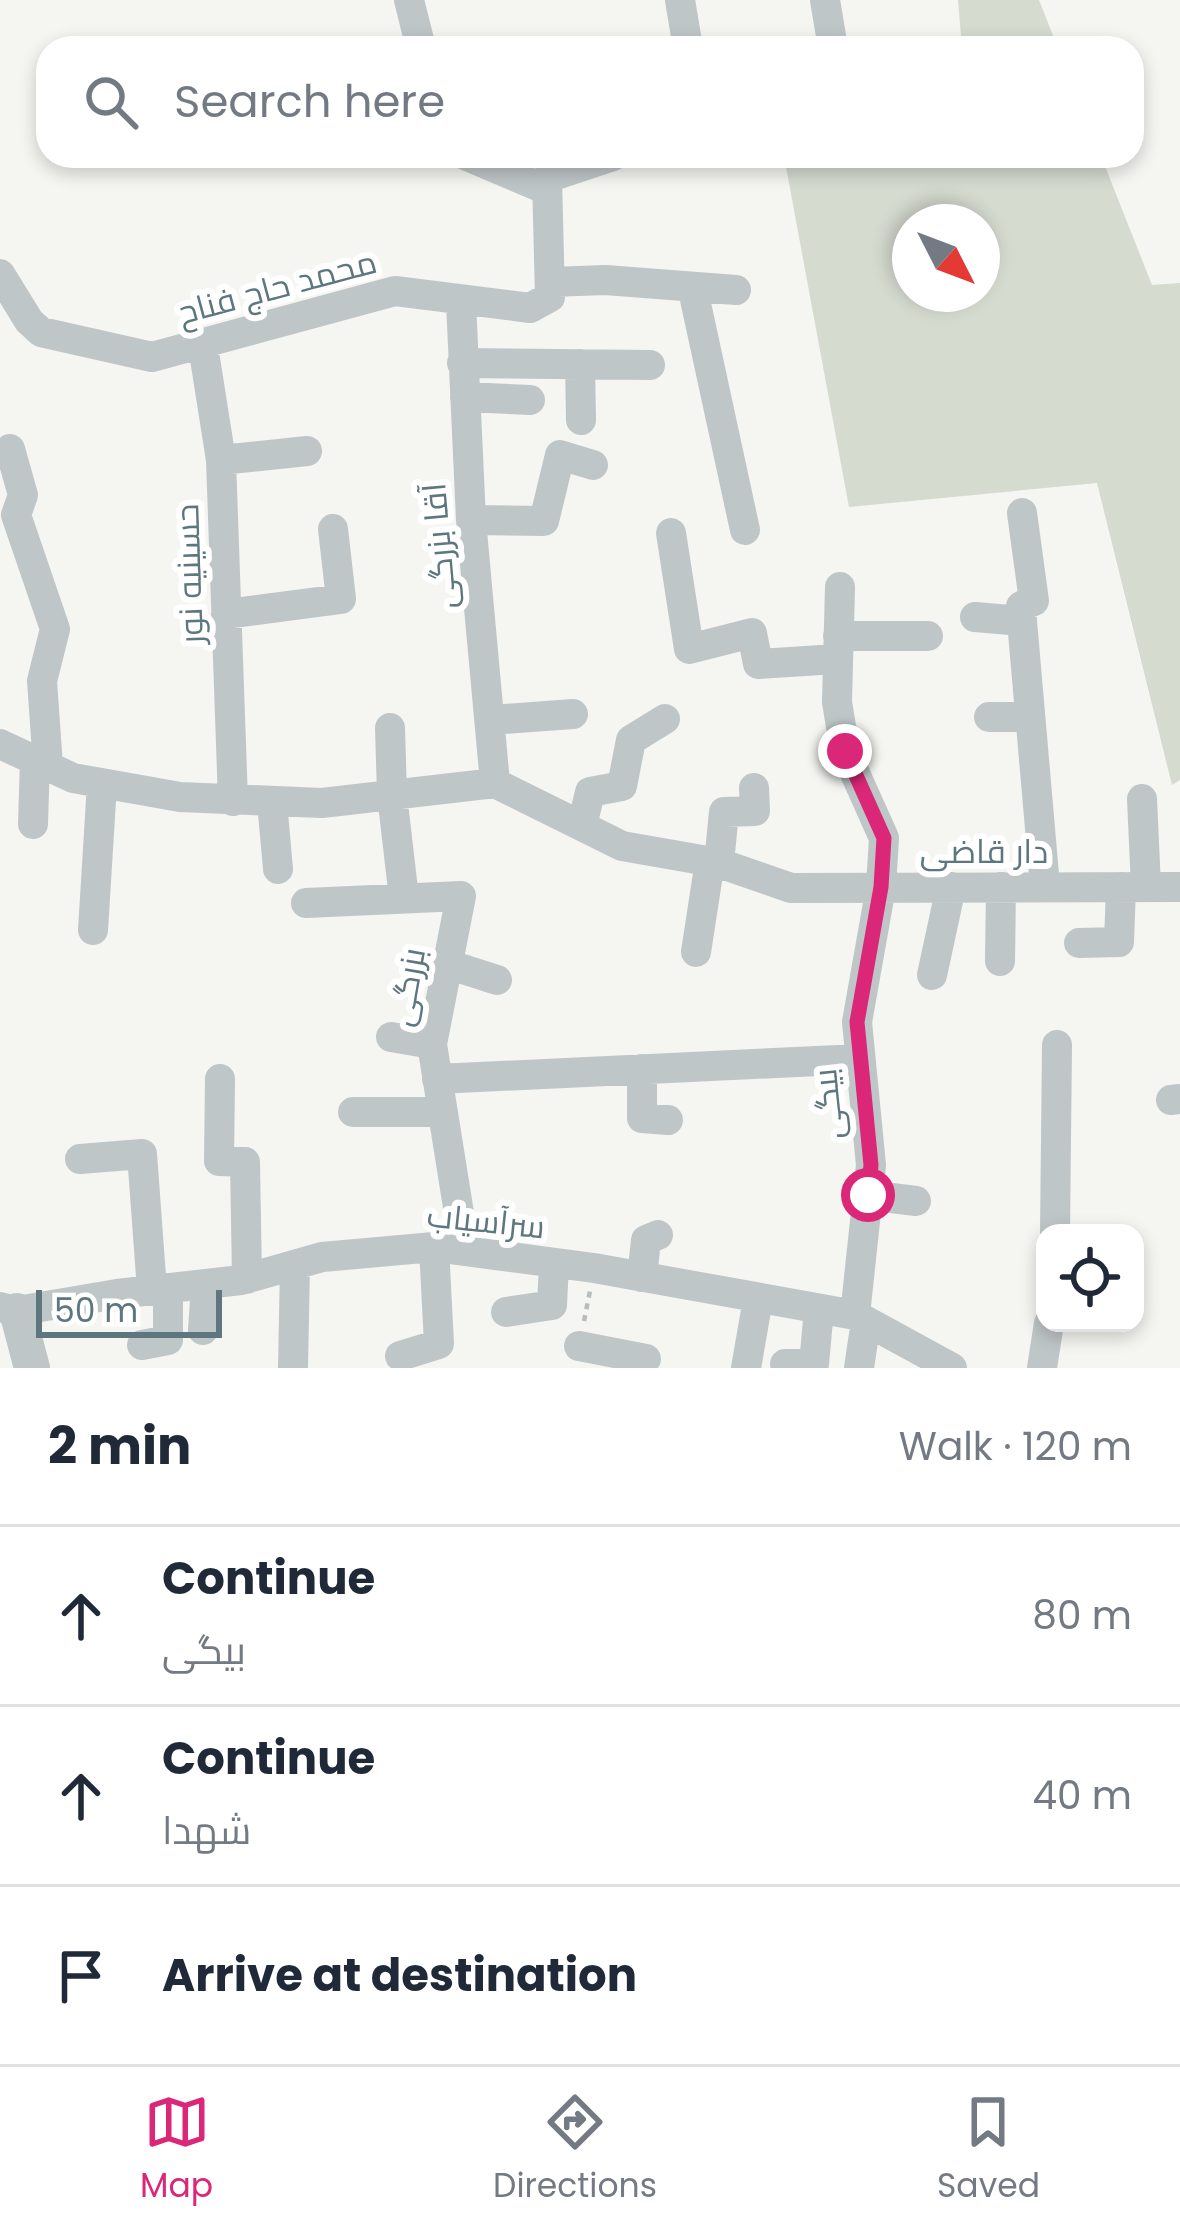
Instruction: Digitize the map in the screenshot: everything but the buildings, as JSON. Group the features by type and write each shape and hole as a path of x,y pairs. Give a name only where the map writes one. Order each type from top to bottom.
{"street":[{"path":"409,0 418,36"},
{"path":"680,0 686,36"},
{"path":"825,0 830,36"},
{"path":"502,168 546,183 583,168"},
{"path":"546,183 551,282 604,280 736,290"},
{"name":"محمد حاج فناح","path":"0,274 41,332 152,357 395,291 530,308 550,297 551,282"},
{"path":"693,290 746,530"},
{"name":"آقا بزرگی","path":"461,302 471,520 495,783"},
{"name":"حسینیه نور","path":"203,346 221,460 233,800"},
{"path":"462,363 650,365"},
{"path":"580,364 580,420"},
{"path":"465,397 530,400"},
{"path":"10,449 23,495 8,518 55,629 42,681 41,763 33,824"},
{"path":"221,460 307,452"},
{"path":"471,520 544,521 560,455 593,465"},
{"path":"1022,513 1034,601 1022,606 1022,622 1045,886"},
{"path":"226,614 341,598 333,529"},
{"path":"671,533 689,649 752,634 758,664 928,636"},
{"name":"بیگی","path":"840,587 837,702 845,751 884,838 881,887 857,1022 871,1165 859,1368"},
{"path":"975,617 1022,622"},
{"path":"490,720 573,714"},
{"path":"988,717 1030,717"},
{"path":"583,826 590,792 622,786 631,740 664,719"},
{"name":"بزرگی","path":"389,728 404,898 461,896 432,1044 442,1112 449,1249 439,1344 400,1356"},
{"path":"0,744 74,778 179,797 322,802 495,783"},
{"name":"دار قاضی","path":"495,783 622,846 714,862 791,888 1180,887"},
{"path":"93,930 103,784"},
{"path":"696,952 724,812 755,811 754,788"},
{"path":"1079,944 1119,943 1134,887 1142,799"},
{"path":"272,802 278,869"},
{"path":"1000,886 1000,961"},
{"path":"932,974 951,887"},
{"path":"306,903 404,898"},
{"path":"448,964 497,980"},
{"path":"391,1037 432,1044"},
{"path":"1055,1224 1057,1046"},
{"path":"437,1078 860,1059"},
{"path":"642,1069 642,1118 668,1120"},
{"path":"220,1078 219,1162 245,1162 247,1279"},
{"path":"353,1112 442,1112"},
{"path":"80,1159 142,1154 168,1340 142,1345"},
{"path":"868,1195 916,1201"},
{"path":"642,1277 646,1240 658,1235"},
{"name":"سرآسیاب","path":"9,1309 247,1279 322,1257 449,1249 642,1277 860,1318 913,1357 952,1368"},
{"path":"506,1312 551,1305 554,1264"},
{"path":"292,1368 295,1265"},
{"path":"203,1330 206,1284"},
{"path":"746,1368 758,1299"},
{"path":"9,1309 32,1368"},
{"path":"785,1364 814,1364 819,1309"},
{"path":"1042,1368 1048,1332"},
{"path":"579,1346 646,1359"}],"shaded area":[{"path":"958,0 1039,0 1053,36 961,36"},
{"path":"786,168 1106,168 1152,285 1180,283 1180,780 1172,785 1097,483 849,507"}],"route":[{"path":"845,751 884,838 881,887 857,1022 871,1165 868,1195"}]}
